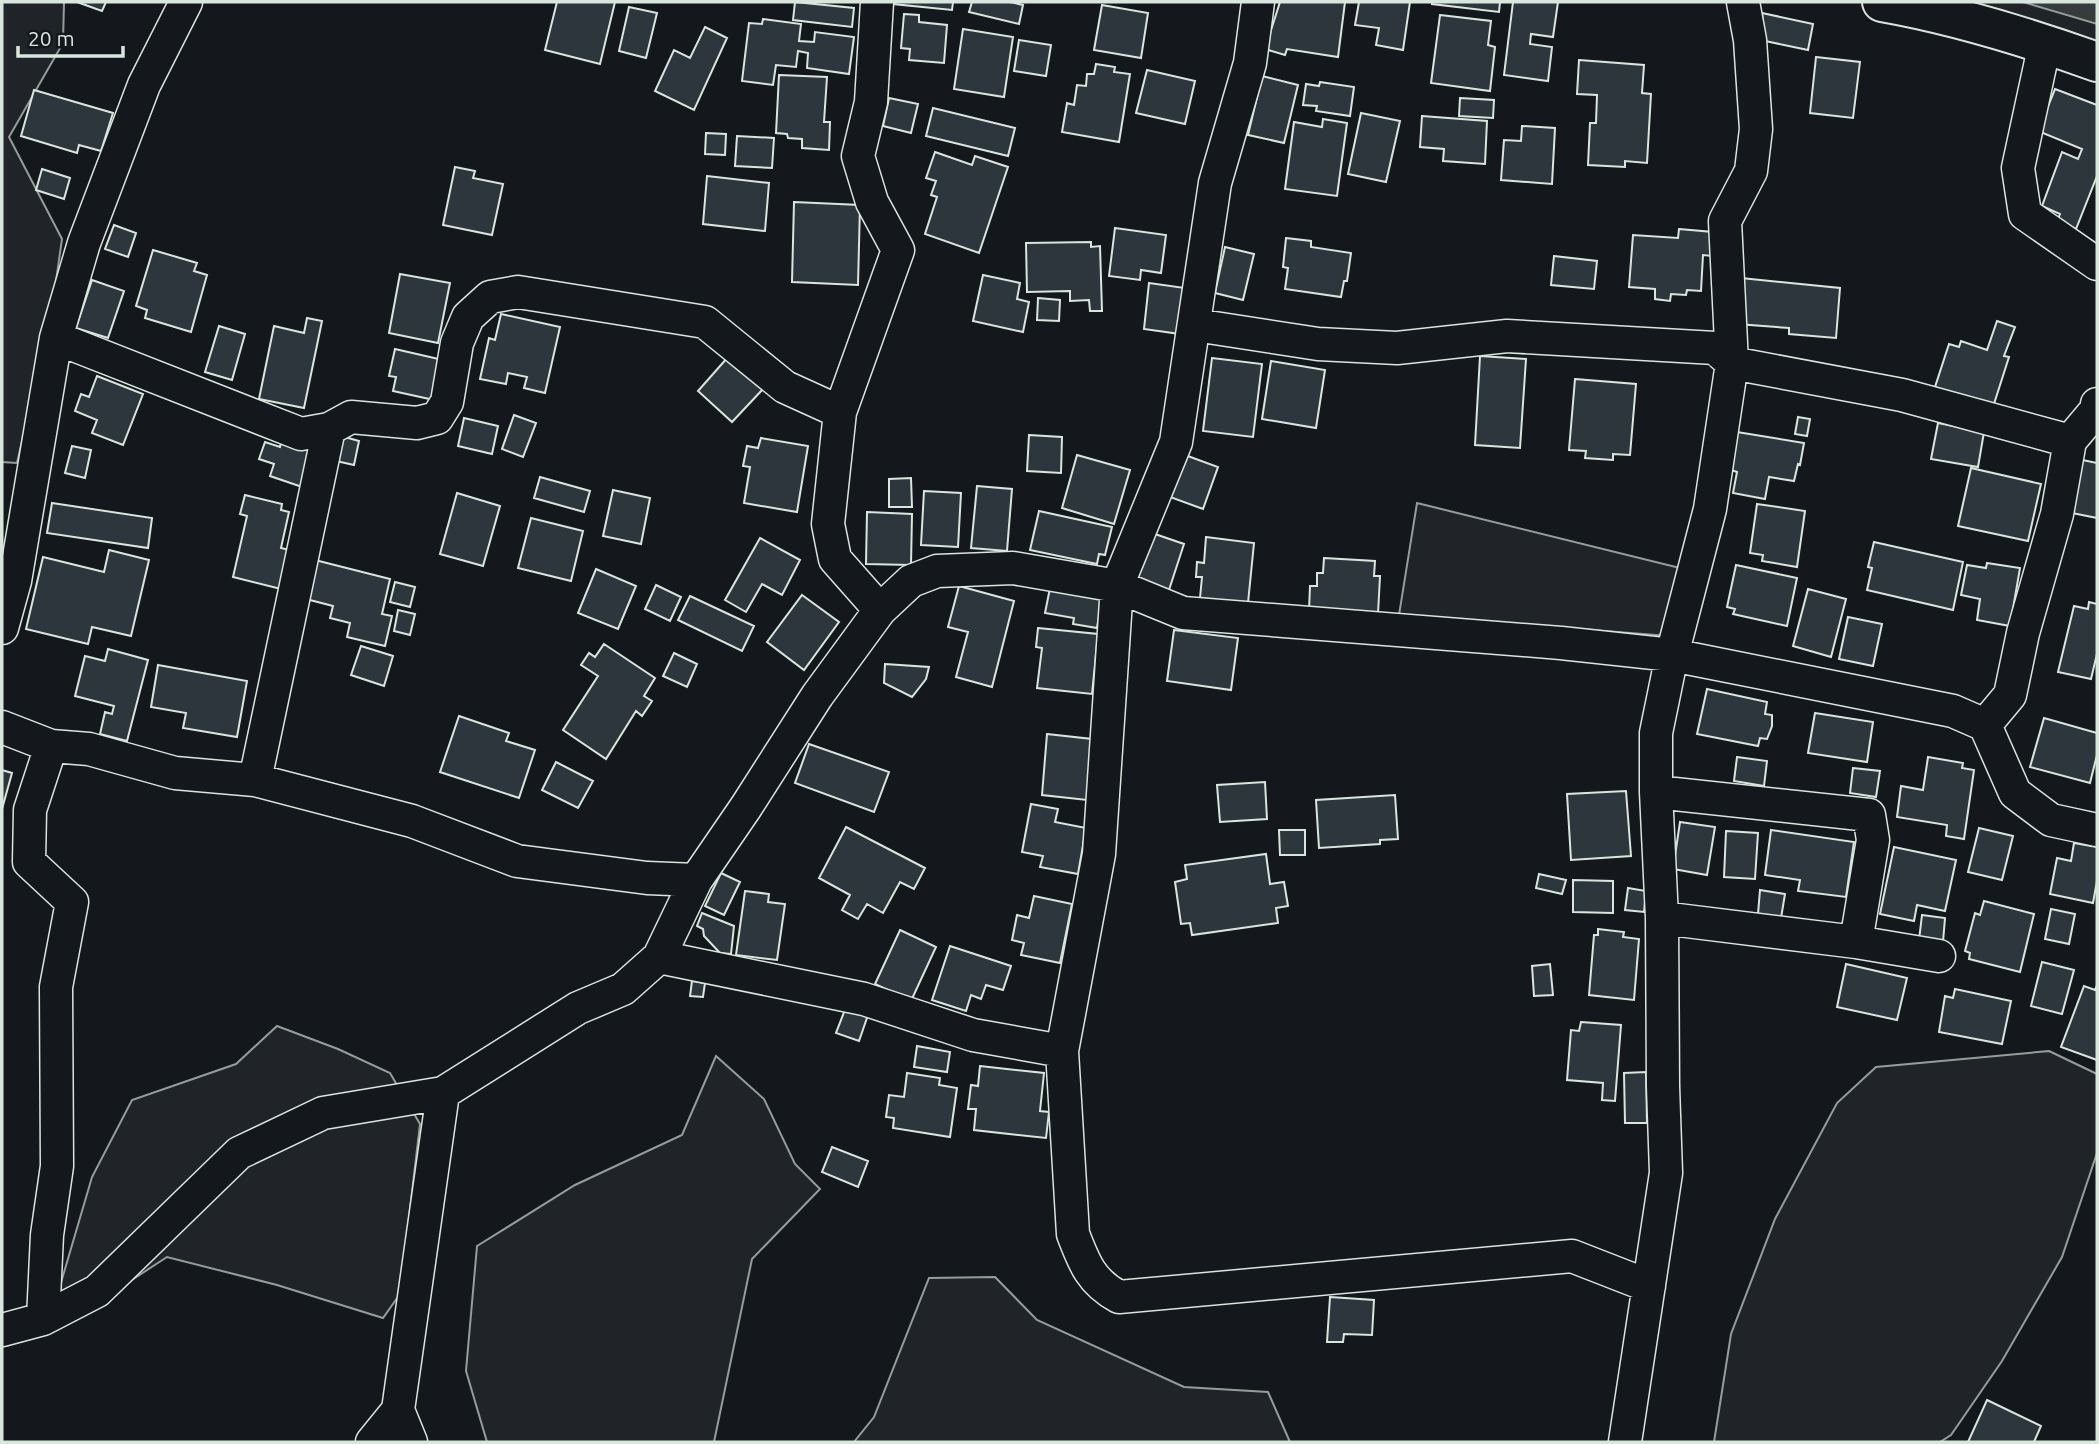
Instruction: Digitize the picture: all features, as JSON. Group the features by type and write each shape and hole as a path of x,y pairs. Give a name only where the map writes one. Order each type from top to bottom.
{"main road":[{"path":"1882,2 1934,11 2045,43 2097,62"}],"street":[{"path":"2,628 15,581 56,338 84,243 140,97 186,2"},
{"path":"877,2 871,102 858,156 872,202 898,250 840,412 828,524 835,559 880,610"},
{"path":"1258,2 1250,62 1215,183 1176,442 1117,586 1099,854 1062,1051 1073,1234 1083,1261 1101,1287 1119,1297 1572,1256 1649,1286"},
{"path":"1625,1442 1665,1173 1662,918 1656,733 1672,655 1710,509 1732,363 1725,221 1751,172 1756,129 1750,40 1743,2"},
{"path":"2045,43 2018,168 2025,214 2097,264"},
{"path":"56,338 301,435 328,429 351,417 417,423 438,418 447,402 457,343 468,317 490,297 518,292 705,322 785,387 840,412"},
{"path":"1195,325 1318,344 1397,348 1507,336 1715,348 1732,363 1902,396 2070,441"},
{"path":"1985,725 2010,695 2023,633 2057,514 2070,441 2096,410 2097,404"},
{"path":"255,780 328,429"},
{"path":"2,1330 43,1319 97,1291 239,1153 323,1113 443,1093 578,1008 623,989 659,957 696,880 817,696 880,610 911,581 937,571 1013,568 1117,586 1183,613 1561,643 1672,655 1953,711 1985,725 2015,793 2051,820 2097,830"},
{"path":"2,727 51,746 89,750 175,773 255,780 412,821 517,861 647,878 696,880"},
{"path":"43,1319 47,1235 57,1166 56,987 72,902 29,862 30,810 51,746"},
{"path":"1656,792 1869,815 1873,839 1856,942"},
{"path":"1662,918 1856,942 1939,956"},
{"path":"659,957 864,999 973,1035 1062,1051"},
{"path":"411,1442 398,1410 443,1093"},
{"path":"372,1442 398,1410"}],"shaded area":[{"path":"2,2 64,2 63,43 9,137 62,239 52,309 17,463 2,462"},
{"path":"1946,2 2097,2 2097,58"},
{"path":"2023,2 2097,2 2097,24"},
{"path":"1417,503 1684,569 1669,636 1399,615"},
{"path":"277,1026 338,1049 390,1073 420,1124 400,1294 383,1318 277,1285 167,1257 118,1289 55,1303 92,1177 132,1100 236,1064"},
{"path":"2049,1051 2097,1074 2097,1153 2062,1257 2002,1361 1951,1435 1940,1442 1714,1442 1731,1334 1775,1219 1837,1103 1876,1067"},
{"path":"716,1056 764,1099 795,1164 820,1189 752,1259 714,1442 487,1442 466,1371 477,1246 575,1185 682,1135"},
{"path":"995,1277 1037,1320 1184,1387 1268,1392 1290,1442 854,1442 874,1417 929,1278"}],"building":[{"path":"77,2 106,2 102,11"},
{"path":"557,2 615,2 600,64 545,50"},
{"path":"795,2 854,8 852,27 793,20"},
{"path":"893,2 953,2 952,10"},
{"path":"972,2 1010,2 1023,5 1019,24 969,12"},
{"path":"1280,2 1345,2 1338,57 1287,49 1285,55 1265,49"},
{"path":"1359,2 1410,2 1403,50 1376,45 1379,28 1355,25"},
{"path":"1432,2 1500,2 1499,12"},
{"path":"1513,2 1558,2 1553,37 1531,34 1530,44 1552,47 1548,81 1504,75"},
{"path":"1102,5 1148,13 1141,58 1094,50"},
{"path":"629,7 657,13 646,58 619,51"},
{"path":"1762,13 1813,24 1808,50 1765,41"},
{"path":"904,14 919,15 919,22 947,25 944,63 909,60 910,49 901,48"},
{"path":"1440,15 1491,21 1488,45 1495,47 1490,91 1431,83"},
{"path":"763,19 801,24 799,41 814,42 815,32 854,37 849,74 807,68 808,53 798,51 796,67 776,65 773,85 742,81 749,23 762,24"},
{"path":"705,27 727,38 694,110 655,91 674,50 690,58"},
{"path":"963,29 1013,37 1004,97 954,89"},
{"path":"1019,40 1051,45 1046,76 1014,71"},
{"path":"1816,57 1860,62 1853,118 1810,113"},
{"path":"1579,60 1644,65 1642,93 1651,94 1647,163 1625,161 1625,167 1588,165 1590,123 1596,123 1597,95 1577,94"},
{"path":"1096,64 1115,67 1114,72 1130,74 1119,142 1062,132 1067,103 1074,105 1077,85 1086,86 1087,74 1094,74"},
{"path":"1147,70 1195,81 1185,124 1136,113"},
{"path":"779,75 827,77 824,122 830,122 829,150 802,148 802,139 788,138 787,134 776,133"},
{"path":"1262,76 1298,85 1284,143 1248,135"},
{"path":"1320,82 1354,87 1350,116 1316,111 1317,106 1303,105 1306,84 1319,86"},
{"path":"2055,89 2097,105 2097,176 2076,229 2057,222 2060,214 2042,206 2062,152 2078,159 2082,149 2038,131"},
{"path":"34,90 113,113 101,151 79,145 77,153 21,136"},
{"path":"889,98 918,104 911,133 883,126"},
{"path":"1460,98 1494,100 1493,118 1459,116"},
{"path":"933,108 1015,128 1008,156 926,136"},
{"path":"1361,113 1400,121 1386,182 1348,174"},
{"path":"1422,116 1487,121 1485,164 1443,161 1444,149 1420,147"},
{"path":"1323,119 1347,123 1337,196 1285,189 1294,122 1322,127"},
{"path":"1522,126 1555,128 1552,184 1501,180 1504,140 1521,141"},
{"path":"706,133 726,134 725,155 705,154"},
{"path":"737,136 774,138 772,168 735,166"},
{"path":"935,152 972,165 975,156 1008,167 979,253 925,234 937,197 931,195 936,181 926,178"},
{"path":"455,167 475,171 473,178 503,184 492,235 443,225"},
{"path":"42,169 70,178 64,199 36,190"},
{"path":"707,176 769,183 765,231 703,224"},
{"path":"794,202 860,205 858,285 792,282"},
{"path":"114,225 136,233 128,257 105,249"},
{"path":"1115,228 1166,235 1161,273 1141,270 1140,280 1109,276"},
{"path":"1679,229 1713,232 1712,256 1703,255 1701,291 1687,290 1686,295 1671,294 1670,301 1655,299 1655,289 1629,287 1633,235 1678,238"},
{"path":"1286,238 1311,241 1311,247 1351,253 1347,281 1344,281 1341,297 1285,289 1288,268 1283,267"},
{"path":"1091,242 1091,247 1100,246 1102,311 1090,311 1089,300 1070,301 1070,291 1027,292 1026,243"},
{"path":"1225,247 1254,254 1243,300 1215,293"},
{"path":"153,250 197,263 194,271 207,275 191,332 145,318 147,310 136,306"},
{"path":"1554,256 1597,261 1594,289 1551,285"},
{"path":"400,274 450,283 438,343 389,333"},
{"path":"983,275 1020,283 1017,299 1029,302 1023,332 973,321"},
{"path":"1741,278 1840,288 1836,338 1789,334 1789,328 1737,324"},
{"path":"92,280 124,291 108,338 76,328"},
{"path":"1149,283 1185,288 1180,334 1144,329"},
{"path":"1038,298 1060,300 1059,321 1037,320"},
{"path":"501,314 560,327 545,393 524,388 527,377 508,373 506,384 480,379 489,338 495,340"},
{"path":"307,318 322,321 304,408 259,399 274,326 304,333"},
{"path":"1997,321 2015,327 2004,356 2009,357 1993,407 1935,387 1949,344 1959,347 1961,341 1987,350"},
{"path":"219,326 245,334 232,380 205,372"},
{"path":"395,349 443,360 434,400 393,391 396,377 389,376"},
{"path":"1480,356 1526,359 1520,448 1475,445"},
{"path":"728,357 763,389 732,422 698,391"},
{"path":"1212,358 1262,364 1253,437 1203,431"},
{"path":"1271,361 1325,370 1316,428 1262,419"},
{"path":"97,376 143,394 123,445 92,433 97,420 75,411 81,394 89,397"},
{"path":"1575,379 1636,384 1630,455 1613,454 1613,460 1585,458 1586,451 1569,450"},
{"path":"514,415 536,423 523,457 502,449"},
{"path":"1798,417 1810,419 1807,436 1795,434"},
{"path":"464,418 498,426 492,454 458,446"},
{"path":"1938,423 1984,432 1978,467 1931,459"},
{"path":"1737,432 1804,443 1794,481 1769,477 1765,499 1733,493 1737,472 1731,470"},
{"path":"1029,435 1062,437 1061,473 1027,471"},
{"path":"341,436 359,441 354,465 336,461"},
{"path":"761,438 808,446 797,512 744,503 750,467 743,466 747,446 758,448"},
{"path":"282,440 320,453 308,489 270,476 274,464 259,459 265,442 280,447"},
{"path":"72,446 91,450 85,478 65,473"},
{"path":"1077,455 1130,470 1114,524 1062,508"},
{"path":"1185,455 1218,467 1203,509 1170,497"},
{"path":"2078,459 2097,463 2097,518 2067,512"},
{"path":"1971,468 2041,484 2028,541 1958,526"},
{"path":"540,477 590,491 584,512 534,498"},
{"path":"911,478 912,507 889,507 889,479"},
{"path":"977,486 1012,489 1007,551 971,548"},
{"path":"613,490 650,498 641,544 603,536"},
{"path":"924,491 961,493 958,547 921,545"},
{"path":"457,493 500,506 483,566 440,554"},
{"path":"245,495 282,504 281,510 289,512 281,548 298,552 289,591 233,577 247,516 240,514"},
{"path":"52,503 152,518 148,548 47,533"},
{"path":"1757,504 1805,511 1797,567 1762,561 1763,555 1750,553"},
{"path":"1039,511 1112,527 1105,555 1099,554 1097,564 1030,550"},
{"path":"867,512 912,514 911,565 866,564"},
{"path":"531,518 583,531 571,581 518,568"},
{"path":"1152,533 1184,544 1168,593 1136,582"},
{"path":"1206,537 1254,543 1248,603 1200,598 1202,577 1196,577 1197,562 1204,563"},
{"path":"760,538 800,560 782,595 762,584 746,612 725,600"},
{"path":"1874,542 1963,562 1953,610 1867,590 1872,568 1868,567"},
{"path":"109,550 149,560 131,636 92,627 88,644 26,629 43,557 104,572"},
{"path":"1324,558 1375,561 1374,576 1380,576 1378,614 1309,610 1310,586 1317,586 1317,573 1323,573"},
{"path":"315,560 390,579 382,614 392,616 385,646 347,637 350,623 330,618 333,606 306,599"},
{"path":"1987,563 2020,568 2010,626 1977,620 1980,599 1961,595 1967,565 1986,568"},
{"path":"1736,565 1797,578 1787,626 1733,614 1735,609 1727,607"},
{"path":"596,569 636,586 618,629 578,613"},
{"path":"395,582 415,587 410,607 390,602"},
{"path":"656,585 681,597 670,621 645,609"},
{"path":"959,586 1014,601 992,687 956,677 968,632 948,627"},
{"path":"1050,588 1102,598 1097,628 1073,624 1074,618 1045,613"},
{"path":"1808,589 1846,599 1831,657 1793,646"},
{"path":"802,595 839,622 804,670 767,642"},
{"path":"690,596 754,626 742,651 678,620"},
{"path":"2089,602 2097,604 2097,654 2091,679 2058,672 2074,606 2088,609"},
{"path":"398,610 415,614 410,635 394,631"},
{"path":"1848,617 1882,624 1873,666 1839,659"},
{"path":"1038,628 1098,634 1092,694 1037,688 1042,648 1036,647"},
{"path":"1174,630 1238,638 1231,690 1167,681"},
{"path":"604,644 655,678 644,696 652,701 642,716 636,711 606,759 563,730 598,676 581,665 589,653 595,657"},
{"path":"361,646 393,656 384,686 351,675"},
{"path":"108,649 148,660 127,741 100,734 105,712 112,714 114,706 75,696 85,656 105,661"},
{"path":"674,653 697,664 687,687 663,676"},
{"path":"885,664 929,667 926,679 912,697 884,683"},
{"path":"158,665 247,681 237,737 183,728 186,713 151,707"},
{"path":"1707,689 1767,702 1765,714 1772,715 1772,726 1767,739 1760,738 1758,746 1697,734"},
{"path":"1815,713 1873,722 1867,762 1808,753"},
{"path":"459,716 509,733 506,741 535,750 519,798 440,772"},
{"path":"2044,718 2097,733 2097,755 2090,783 2030,767"},
{"path":"1047,734 1092,739 1087,800 1042,795"},
{"path":"809,744 889,772 874,812 795,783"},
{"path":"1737,757 1767,761 1764,786 1734,781"},
{"path":"1928,757 1963,763 1962,768 1974,770 1964,839 1946,836 1947,825 1897,817 1901,786 1923,790"},
{"path":"556,762 593,781 578,808 542,790"},
{"path":"1853,768 1880,771 1876,797 1850,793"},
{"path":"2,770 12,773 2,809"},
{"path":"1265,782 1267,819 1220,822 1217,785"},
{"path":"1626,791 1631,856 1571,860 1567,794"},
{"path":"1395,795 1398,839 1380,840 1380,844 1319,848 1316,800"},
{"path":"1031,804 1058,809 1055,822 1086,828 1078,874 1040,867 1043,856 1022,852"},
{"path":"1680,822 1715,827 1707,875 1673,869"},
{"path":"846,827 925,868 914,889 900,882 883,913 867,904 858,919 842,910 850,895 819,878"},
{"path":"1979,828 2013,836 2002,880 1968,872"},
{"path":"1279,830 1305,830 1305,855 1280,855"},
{"path":"1771,830 1854,842 1846,897 1798,891 1800,880 1765,875"},
{"path":"1726,831 1758,833 1755,879 1724,877"},
{"path":"2074,843 2097,847 2097,881 2093,903 2050,894 2057,858 2071,861"},
{"path":"1894,847 1956,860 1945,911 1917,905 1914,921 1880,914"},
{"path":"1266,854 1270,884 1284,882 1288,906 1276,908 1278,923 1192,935 1190,923 1181,924 1175,882 1187,879 1185,865"},
{"path":"721,873 740,882 724,915 705,906"},
{"path":"1539,874 1566,880 1562,894 1536,888"},
{"path":"1573,880 1613,881 1613,913 1573,912"},
{"path":"1628,888 1646,891 1644,912 1625,910"},
{"path":"1760,890 1785,894 1781,918 1758,914"},
{"path":"745,891 769,894 768,902 785,904 777,960 736,955"},
{"path":"1034,896 1072,904 1060,963 1021,955 1024,943 1012,940 1017,915 1029,918"},
{"path":"1984,901 2034,914 2020,972 1969,959 1970,953 1965,951 1975,913 1980,915"},
{"path":"2051,909 2075,914 2069,944 2045,939"},
{"path":"702,913 734,926 731,954 720,953 704,936 703,929 697,926"},
{"path":"1922,915 1945,918 1943,942 1919,940"},
{"path":"1598,929 1624,932 1623,937 1639,939 1634,1000 1589,995 1594,935 1598,935"},
{"path":"900,930 936,947 911,1001 875,984"},
{"path":"950,946 1011,966 1003,990 986,985 981,999 971,995 966,1011 932,1000"},
{"path":"2042,962 2074,970 2062,1014 2031,1006"},
{"path":"1550,964 1553,995 1534,996 1532,966"},
{"path":"1846,964 1907,978 1897,1020 1837,1007"},
{"path":"692,981 705,983 703,997 690,996"},
{"path":"2097,985 2097,1060 2061,1047 2084,986 2095,990"},
{"path":"1955,989 2011,1001 2002,1044 1939,1032 1945,996 1953,998"},
{"path":"846,1007 868,1015 859,1041 836,1033"},
{"path":"1581,1022 1621,1025 1615,1101 1602,1100 1603,1083 1567,1080 1571,1030 1579,1031"},
{"path":"917,1046 950,1052 947,1072 914,1067"},
{"path":"980,1066 1044,1073 1040,1111 1049,1112 1046,1138 974,1130 976,1109 968,1109 971,1085 978,1086"},
{"path":"1646,1072 1647,1123 1625,1123 1624,1073"},
{"path":"907,1073 940,1078 939,1085 957,1088 950,1137 893,1128 894,1118 886,1117 889,1095 904,1097"},
{"path":"832,1147 868,1161 858,1187 822,1172"},
{"path":"1330,1297 1374,1300 1372,1335 1344,1334 1343,1342 1327,1342"},
{"path":"1987,1400 2041,1426 2034,1442 1968,1442"}]}
